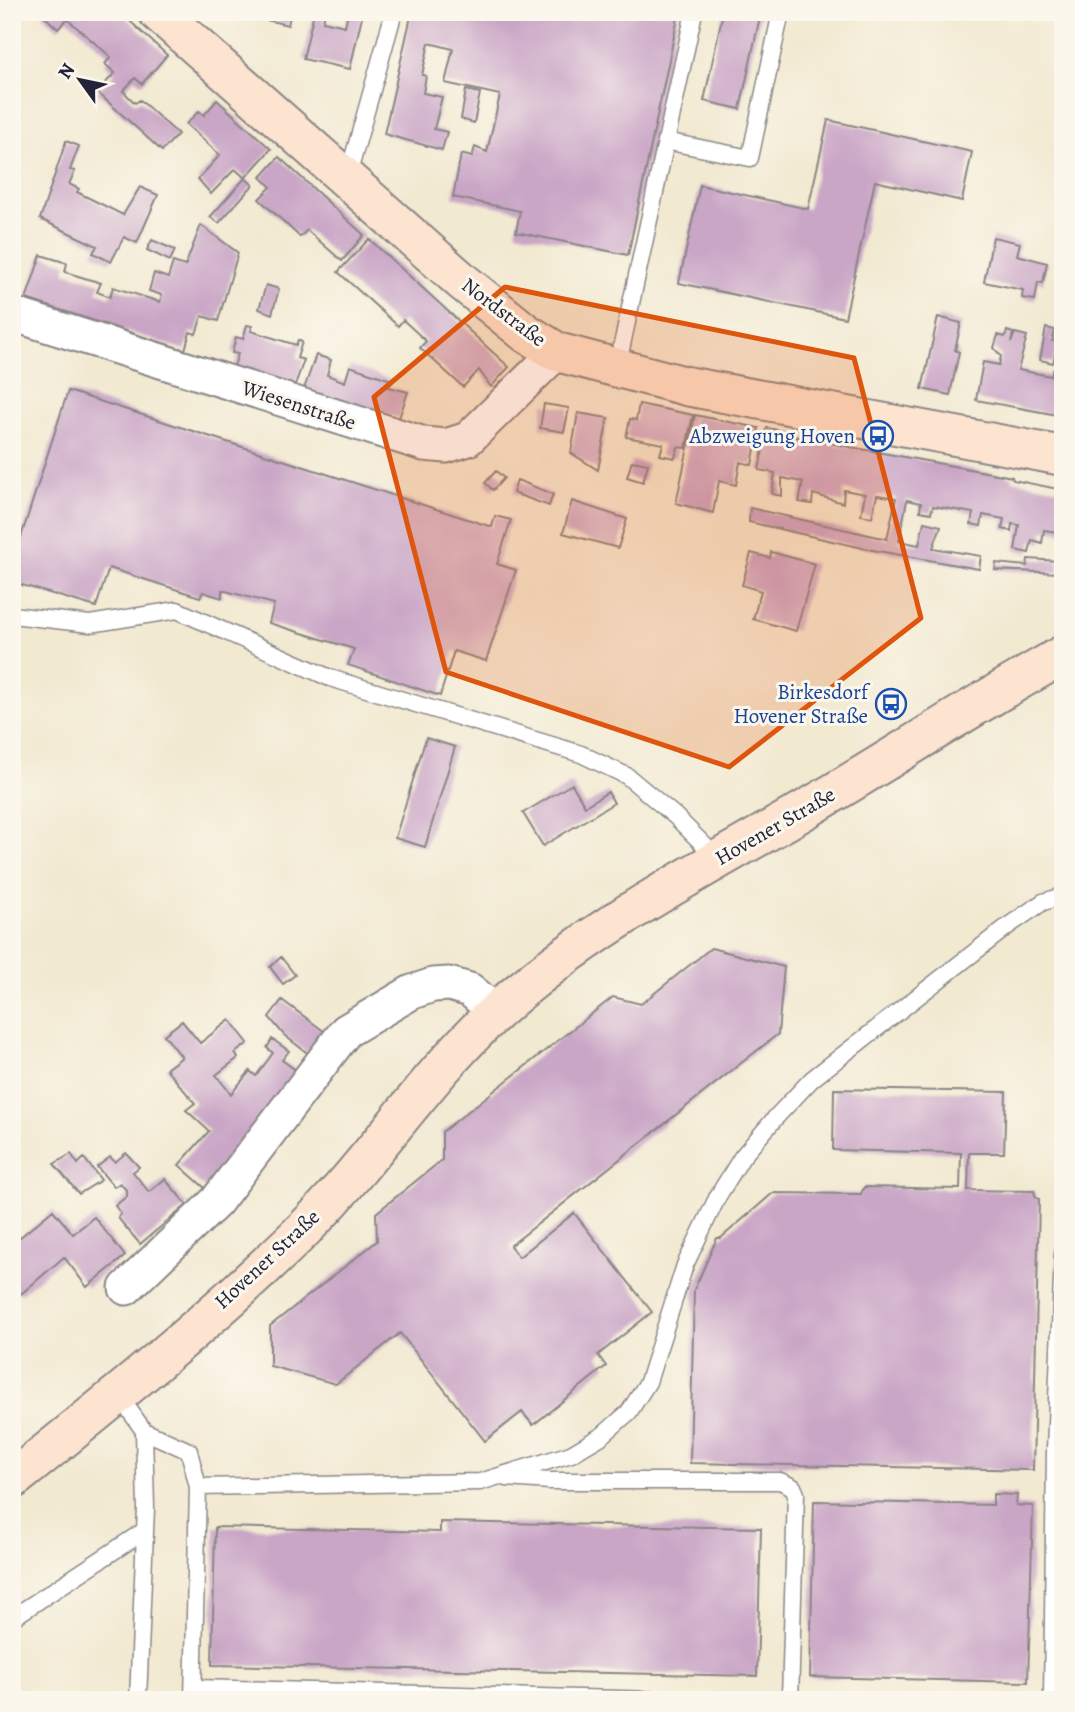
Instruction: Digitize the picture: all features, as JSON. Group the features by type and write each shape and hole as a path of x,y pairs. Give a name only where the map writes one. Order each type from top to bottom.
{"main road":[{"name":"Nordstraße","path":"158,12 463,282 526,333 557,352 699,389 1063,456"},
{"name":"Hovener Straße","path":"12,1480 118,1394 296,1237 448,1061 496,1012 565,954 637,905 1063,655"}],"street":[{"name":"Wiesenstraße","path":"12,314 424,444 446,446 468,439 557,352"},
{"path":"126,1289 216,1202 346,1031 412,992 433,985 449,984 470,990 496,1012"}],"lane":[{"path":"347,179 394,12"},
{"path":"617,368 694,12"},
{"path":"665,141 750,158 781,12"},
{"path":"12,615 90,624 177,610 330,678 581,754 627,776 718,859"},
{"path":"198,1487 480,1482 571,1454 603,1436 629,1412 648,1382 685,1265 718,1196 743,1157 811,1079 1008,926 1043,902 1063,896"},
{"path":"1052,1700 1055,1449 1063,1253"},
{"path":"118,1394 144,1431 189,1451 198,1487 193,1694 658,1700"},
{"path":"138,1700 144,1531 144,1431"},
{"path":"495,1477 550,1481 780,1481 793,1487 796,1494 790,1700"},
{"path":"12,1618 144,1531"}],"highlighted area":[{"path":"505,287 854,358 921,618 729,767 446,672 374,397"}],"building":[{"path":"45,12 120,12 167,55 142,84 135,78 123,91 135,103 140,100 178,134 162,151 97,92 115,73 105,64 111,57 67,19 58,29 43,15"},
{"path":"260,12 291,12 288,25 258,18"},
{"path":"314,12 325,12 323,21 345,26 348,12 363,12 350,69 303,59"},
{"path":"412,12 679,12 628,255 516,232 520,211 453,197 461,154 472,157 475,147 487,152 500,95 445,83 453,49 429,43 422,75 426,76 423,93 442,97 434,129 447,132 442,150 384,134"},
{"path":"723,12 761,12 740,109 704,101"},
{"path":"466,90 480,93 474,123 461,119"},
{"path":"217,100 271,149 245,178 235,169 211,194 198,179 220,155 186,124 199,111 204,115"},
{"path":"828,120 972,152 962,201 875,181 845,318 679,283 700,185 808,209"},
{"path":"66,141 79,146 70,170 75,171 69,184 79,189 77,192 123,215 140,187 158,195 137,243 124,237 111,262 93,253 97,246 40,219"},
{"path":"279,157 364,235 342,261 307,230 300,237 259,199 271,187 261,177"},
{"path":"245,178 253,185 219,223 210,217"},
{"path":"201,225 238,253 218,321 202,316 196,334 190,332 185,350 26,299 41,255 67,263 65,272 101,283 97,292 110,297 113,287 160,302 162,295 149,291 154,273 168,278 173,262 185,266"},
{"path":"993,237 1020,243 1017,255 1047,263 1043,283 1038,282 1035,300 1022,298 1023,290 984,282"},
{"path":"369,239 509,367 491,387 479,370 463,387 420,348 426,341 403,320 398,326 338,272"},
{"path":"152,240 175,250 170,261 147,250"},
{"path":"266,285 279,289 272,314 259,309"},
{"path":"938,317 961,323 955,350 959,352 950,395 922,389"},
{"path":"247,325 252,326 251,331 296,345 298,340 302,342 297,358 304,360 295,385 234,366 238,354 232,353 236,337 243,339"},
{"path":"1046,328 1055,330 1052,341 1058,342 1053,363 1040,360"},
{"path":"1007,331 1013,333 1011,343 1015,333 1027,336 1018,370 1051,376 1053,370 1063,372 1063,416 976,400 983,362 999,365 1001,356 994,348 998,335 1005,337"},
{"path":"316,355 331,360 327,375 345,382 350,366 391,380 389,387 408,392 399,418 304,389"},
{"path":"68,391 492,527 495,516 511,520 497,564 516,570 486,661 454,651 440,696 348,665 354,649 269,623 274,604 222,590 222,598 203,592 200,597 109,568 96,607 12,582 12,565"},
{"path":"544,404 569,408 564,432 540,428"},
{"path":"639,404 693,415 686,448 678,447 675,458 660,455 663,444 626,437 630,419 636,420"},
{"path":"578,413 608,418 598,470 571,453"},
{"path":"695,415 759,428 752,465 740,462 736,485 719,481 713,513 676,503"},
{"path":"767,428 792,433 791,436 1012,477 1013,480 1063,490 1063,533 1044,530 1042,543 1032,540 1029,553 1015,550 1019,525 1012,524 1011,531 1002,529 1004,519 983,515 981,526 971,524 973,513 933,506 931,513 920,511 921,503 907,500 899,541 919,545 924,522 941,526 933,548 981,556 979,569 867,549 749,522 750,508 887,539 896,498 877,495 872,517 861,515 865,494 844,490 843,503 813,494 812,504 799,502 803,482 782,478 782,496 772,494 775,473 759,470"},
{"path":"632,461 648,464 643,482 627,477"},
{"path":"496,471 504,478 493,490 485,483"},
{"path":"517,480 553,494 549,506 513,493"},
{"path":"572,501 627,519 618,548 563,533"},
{"path":"771,552 815,564 796,631 753,619 761,591 742,585 751,553 770,558"},
{"path":"1028,559 1059,561 1059,573 995,570 996,563 1027,566"},
{"path":"426,738 455,747 425,847 395,838"},
{"path":"572,784 585,806 608,792 614,803 543,846 523,813"},
{"path":"711,948 784,967 778,1034 510,1246 519,1257 574,1213 652,1312 598,1355 606,1366 533,1425 522,1412 485,1441 400,1333 336,1384 270,1366 270,1326 377,1241 376,1213 442,1160 442,1132 613,997 641,1004"},
{"path":"281,957 295,975 283,984 270,967"},
{"path":"282,1000 325,1032 310,1055 284,1035 269,1017"},
{"path":"230,1020 248,1043 235,1053 238,1058 216,1075 231,1094 250,1071 256,1076 273,1053 267,1048 272,1039 289,1051 282,1060 297,1071 206,1189 179,1165 209,1131 186,1110 195,1103 166,1069 182,1057 164,1035 182,1021 200,1043"},
{"path":"834,1089 1006,1092 1004,1153 969,1153 968,1190 1034,1191 1039,1199 1033,1470 690,1463 694,1290 717,1238 721,1238 773,1193 861,1194 864,1187 960,1189 961,1153 833,1150"},
{"path":"126,1153 139,1167 133,1172 149,1192 165,1179 187,1205 140,1244 118,1218 121,1214 115,1206 127,1196 127,1191 120,1183 114,1187 97,1167 110,1157 115,1162"},
{"path":"71,1154 78,1164 84,1158 101,1180 79,1194 54,1164"},
{"path":"53,1210 73,1234 94,1217 125,1256 87,1287 64,1257 21,1294 12,1284 12,1244"},
{"path":"993,1494 1017,1495 1016,1505 1033,1506 1028,1682 810,1677 814,1501 993,1505"},
{"path":"440,1522 761,1528 757,1676 212,1665 215,1527 440,1532"}],"place":[{"name":"Abzweigung Hoven","path":"878,436"},
{"name":"Birkesdorf Hovener Straße","path":"891,704"}]}
